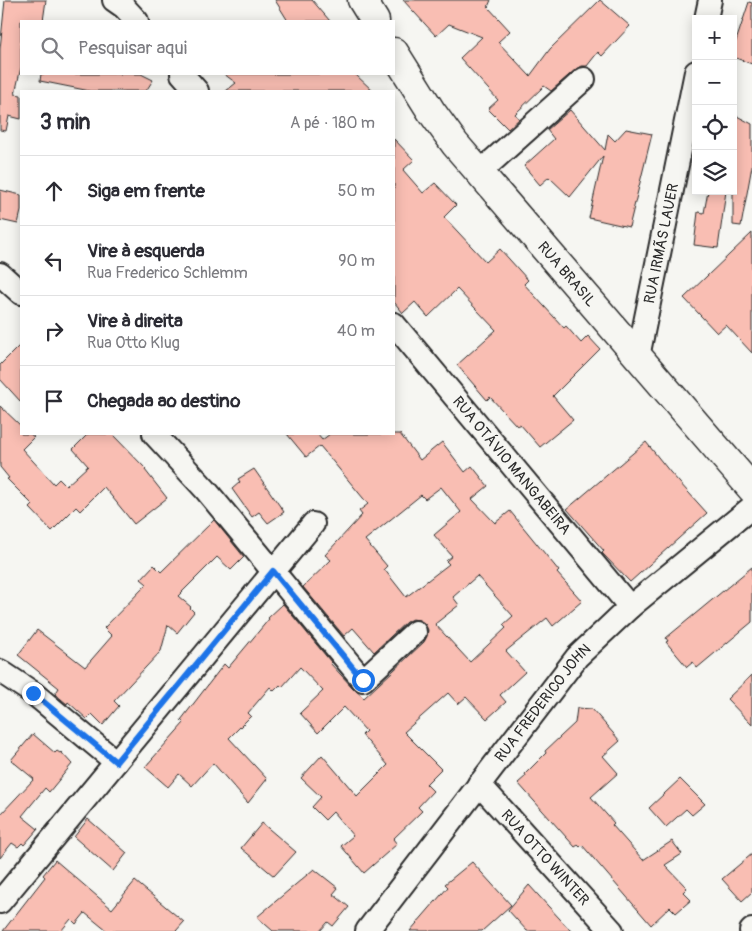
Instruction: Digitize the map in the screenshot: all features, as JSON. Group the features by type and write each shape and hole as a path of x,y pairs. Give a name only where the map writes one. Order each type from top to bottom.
{"street":[{"path":"114,0 124,7 136,20"},
{"path":"362,0 374,20"},
{"path":"707,15 710,0"},
{"name":"RUA BRASIL","path":"395,54 431,111 480,172 752,489"},
{"path":"183,75 196,90"},
{"path":"480,172 584,79"},
{"name":"RUA IRMÃS LAUER","path":"638,357 692,92"},
{"path":"0,274 20,292"},
{"name":"RUA OTÁVIO MANGABEIRA","path":"395,325 630,607"},
{"path":"155,435 205,488 363,680 415,632"},
{"name":"RUA FREDERICO JOHN","path":"367,931 572,662 630,607 752,507"},
{"path":"0,902 313,524"},
{"path":"0,671 33,693 116,762"},
{"name":"RUA OTTO WINTER","path":"479,784 612,931"}],"building":[{"path":"5,0 46,0 43,20 20,20 20,72 15,94 20,95 20,119 9,116 6,131 0,130 0,49"},
{"path":"275,0 312,0 329,20 287,20"},
{"path":"403,0 491,0 488,7 510,31 498,42 530,76 550,49 600,0 630,26 602,56 598,52 587,66 581,66 576,69 551,91 544,86 515,114 519,119 508,129 488,109 498,100 460,58 482,37 449,24 436,36"},
{"path":"749,2 752,3 752,64 737,58 737,38"},
{"path":"41,75 143,75 153,80 147,90 85,90 40,81"},
{"path":"225,75 356,75 372,90 227,90 236,83"},
{"path":"570,110 605,150 608,134 615,141 626,129 652,134 629,227 589,218 603,156 570,197 549,177 540,185 524,166 554,139 547,130"},
{"path":"737,116 752,124 752,166 741,226 733,225 733,195 737,195"},
{"path":"395,140 414,160 403,170 423,193 435,183 456,205 444,217 486,262 500,249 528,280 524,284 564,328 566,326 581,343 588,336 600,349 553,396 573,420 540,447 520,424 517,426 490,397 487,400 457,365 496,330 457,289 428,317 415,302 403,313 395,303"},
{"path":"0,190 20,195 18,224 0,220"},
{"path":"707,195 725,195 718,248 694,245 698,212 704,213"},
{"path":"752,233 752,353 726,325 717,333 684,298"},
{"path":"20,345 20,401 0,379 0,365"},
{"path":"0,406 20,425 20,435 31,435 34,437 22,449 54,484 59,479 66,486 88,466 73,449 87,435 113,435 146,469 167,498 134,524 104,487 80,511 76,507 52,531 30,508 33,505 7,479 9,478 0,467"},
{"path":"400,434 420,460 442,442 465,472 472,466 488,486 472,499 495,523 510,511 559,571 557,573 582,601 553,626 547,618 506,651 525,672 500,695 506,702 487,719 466,697 458,704 448,693 404,732 441,769 426,784 433,791 418,807 422,811 393,839 397,844 364,873 341,846 353,836 333,812 325,820 312,807 321,797 301,778 322,755 357,796 388,765 362,735 366,731 344,707 318,733 300,713 323,691 300,667 282,687 280,685 274,691 270,687 248,713 251,716 229,738 267,779 248,803 213,763 192,786 179,774 168,787 145,767 184,723 181,720 224,664 228,668 268,618 283,604 330,663 364,698 424,642 428,630 425,624 419,620 412,619 406,622 374,652 353,628 344,636 303,587 331,560 325,555 362,515 359,511 368,504 320,446 306,457 288,435 318,435 322,440 329,435","holes":["441,487 461,512 434,535 452,556 446,561 449,564 406,597 384,569 387,566 365,540 421,495 425,499","477,576 513,616 503,625 506,628 470,662 435,624 459,605 453,597"]},
{"path":"646,442 707,513 630,582 602,553 604,551 567,509"},
{"path":"254,469 284,512 268,523 259,512 252,517 232,489 240,482 238,479"},
{"path":"214,520 244,557 231,570 217,557 178,596 194,612 177,633 168,625 161,651 114,701 119,706 103,725 92,714 87,719 68,702 67,704 55,694 59,688 18,655 37,630 85,667 112,636 104,628 147,584 141,579 154,565 161,572"},
{"path":"752,567 752,622 697,668 693,662 687,667 666,642 668,641 666,638"},
{"path":"752,675 752,725 727,699"},
{"path":"577,708 592,709 620,741 603,756 618,773 591,797 614,823 612,825 643,860 672,841 682,854 665,865 687,888 683,892 691,900 676,913 670,907 651,925 582,845 575,847 518,783 546,753 545,751 575,723"},
{"path":"33,734 55,753 57,751 61,752 72,764 49,792 45,788 22,816 38,829 24,845 22,843 18,847 12,843 0,858 0,815 34,779 11,760"},
{"path":"680,779 705,804 692,815 686,809 666,827 649,808"},
{"path":"88,819 127,853 113,871 74,837"},
{"path":"262,823 296,852 274,876 241,848"},
{"path":"752,854 752,892 742,901 722,879"},
{"path":"55,860 112,909 135,881 184,922 176,931 107,931 85,913 76,924 71,919 61,931 3,931 45,877 43,875"},
{"path":"472,862 511,905 482,931 410,931 448,887 445,884"},
{"path":"314,869 338,888 333,894 349,907 333,926 328,922 320,931 273,931 257,917"},
{"path":"529,885 571,931 527,931 508,910"}],"route":[{"path":"33,693 116,762 273,571 363,680"}]}
